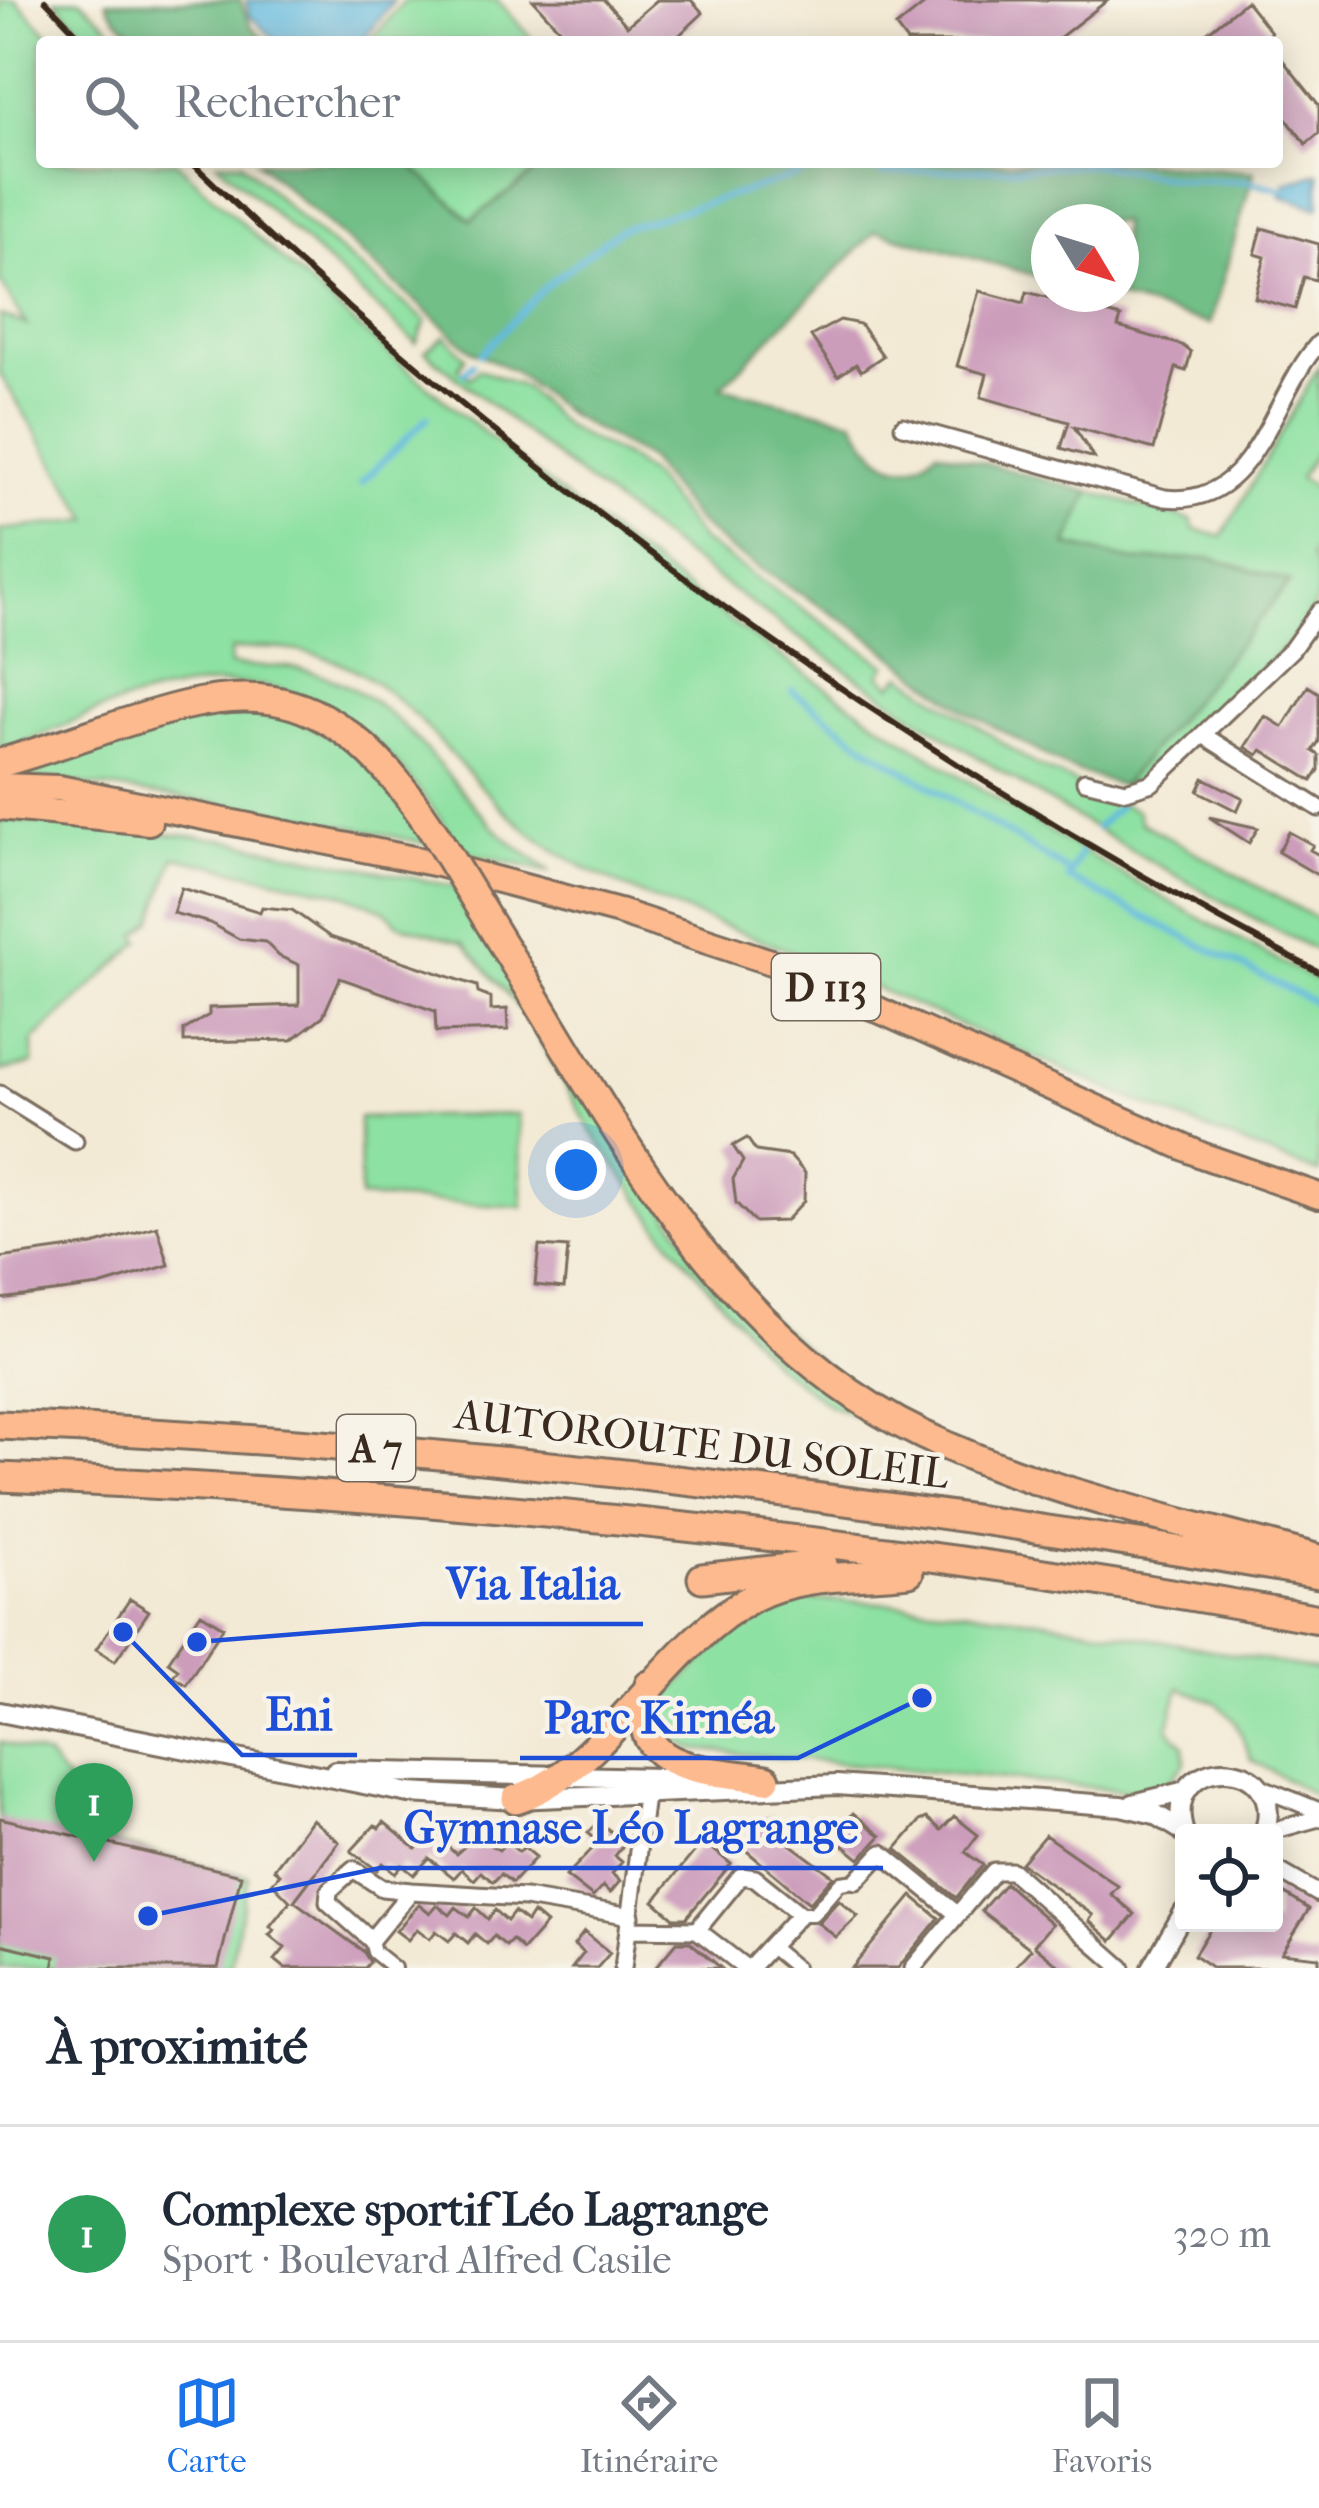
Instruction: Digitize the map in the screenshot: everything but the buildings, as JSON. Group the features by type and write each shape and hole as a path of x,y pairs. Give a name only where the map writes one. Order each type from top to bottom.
{"highway":[{"path":"0,763 177,704 262,699 326,721 366,748 399,781 692,1240 743,1300 821,1369 921,1434 1036,1482 1319,1559"},
{"name":"AUTOROUTE DU SOLEIL","path":"0,1425 202,1433 594,1467 1119,1539 1319,1574"},
{"name":"AUTOROUTE DU SOLEIL","path":"0,1477 583,1512 1055,1574 1319,1619"},
{"path":"702,1578 813,1564 910,1572 1055,1574"},
{"path":"516,1799 560,1779 719,1619 757,1595 793,1584 910,1572"},
{"path":"649,1685 643,1730 657,1752 672,1762 766,1779"}],"main road":[{"name":"D 113","path":"0,786 59,788 530,886 774,963 1201,1155 1319,1196"},
{"name":"D 113","path":"0,807 312,842"}],"street":[{"path":"903,426 1165,498 1201,497 1244,468 1319,344"},
{"path":"1085,781 1112,790 1138,788 1163,775 1292,649 1319,611"},
{"path":"1203,735 1319,808"},
{"path":"0,1094 74,1141"},
{"path":"0,1712 396,1792 516,1799 837,1785"},
{"path":"1182,1824 1186,1791 1196,1780 1222,1769 1250,1777 1260,1787 1319,1815"},
{"path":"312,1773 766,1779 1121,1806 1155,1814 1175,1826"},
{"path":"1260,1787 1269,1810 1266,1824"},
{"path":"1121,1806 1186,1791"},
{"path":"623,1968 645,1796"},
{"path":"1283,1827 1319,1815"},
{"path":"697,1930 741,1876 755,1878 800,1914 813,1914 840,1883 856,1881 882,1853 957,1914"},
{"path":"394,1968 328,1902 329,1891 344,1873 353,1869 382,1888 525,1898 630,1923 697,1930 748,1968 773,1949 800,1914"},
{"path":"913,1968 994,1870 1012,1871 1122,1968"},
{"path":"1283,1873 1319,1894"},
{"path":"370,1940 411,1892"},
{"path":"1152,1968 1175,1928"},
{"path":"773,1949 796,1968"}],"green space":[{"path":"0,0 16,0 50,36 36,36 36,168 183,168 441,398 719,612 1010,807 1319,982 1319,1173 585,868 514,819 413,713 378,684 338,662 290,649 231,650 230,665 294,668 355,689 403,726 501,834 551,872 463,852 427,800 353,724 314,701 270,687 222,684 166,691 103,709 0,750 0,530 90,520 0,374 0,315 27,325 0,281"},
{"path":"55,0 81,0 110,27 109,36 88,36"},
{"path":"240,0 252,28 262,36 145,36 119,20 106,2"},
{"path":"405,0 497,0 530,36 375,36"},
{"path":"224,168 247,168 307,225 426,321 416,343"},
{"path":"264,168 414,168 471,220 541,168 1208,168 1254,172 1210,324 1139,304 1139,204 1031,204 1031,274 876,231 721,387 854,420 878,454 899,466 923,461 936,450 1090,492 1067,545 1133,561 1211,558 1290,582 1122,786 1068,768 966,711 861,631 729,549 696,521 648,459 568,414 514,371 471,350"},
{"path":"414,168 541,168 471,220"},
{"path":"445,336 466,357 458,368 470,378 479,369 524,387 567,428 629,459 652,477 702,541 886,665 880,675 892,685 902,675 1034,764 1137,811 1140,822 1319,920 1319,952 1082,821 855,676 745,599 425,351"},
{"path":"1319,366 1319,446 1299,478 1319,490 1319,538 1310,556 1317,577 1317,600 1272,660 1169,755 1162,768 1122,786 1211,558 1133,561 1066,544 1090,492 1191,520 1194,529 1222,537"},
{"path":"271,707 357,749 432,845 288,813 15,775 14,767 163,714"},
{"path":"0,819 221,839 458,887 694,1253 907,1436 829,1405 774,1364 665,1235 590,1129 527,1018 464,943 398,924 385,910 341,893 175,857 153,920 137,935 141,941 33,1041 33,1064 0,1071"},
{"path":"518,1114 523,1207 360,1198 359,1118"},
{"path":"805,1600 999,1615 1319,1671 1319,1798 1252,1760 1235,1721 1216,1702 1179,1688 1168,1728 1184,1745 1185,1763 1162,1790 1141,1792 692,1749 672,1737 663,1721 669,1694 741,1624"},
{"path":"0,1742 47,1757 85,1803 80,1835 248,1876 230,1968 0,1968"}],"water":[{"path":"246,0 394,0 367,36 272,36 250,16"},
{"path":"1319,173 1319,208 1281,196 1286,183"}],"waterway":[{"path":"481,354 546,286 620,229 799,175 809,168"},
{"path":"873,168 882,173 1018,168"},
{"path":"1115,168 1186,181 1246,181 1285,190"},
{"path":"464,373 473,364"},
{"path":"361,483 428,417"},
{"path":"792,691 872,750 1068,871"},
{"path":"1096,828 1119,806"},
{"path":"1081,852 1068,878 1319,1005"}],"railway":[{"path":"45,0 79,36"},
{"path":"197,168 450,395 726,608 1016,801 1319,972"}],"place":[{"name":"Eni","path":"123,1632"},
{"name":"Via Italia","path":"197,1642"},
{"name":"Parc Kirnéa","path":"922,1698"},
{"name":"Complexe sportif Léo Lagrange","path":"94,1862"},
{"name":"Gymnase Léo Lagrange","path":"148,1916"}]}
